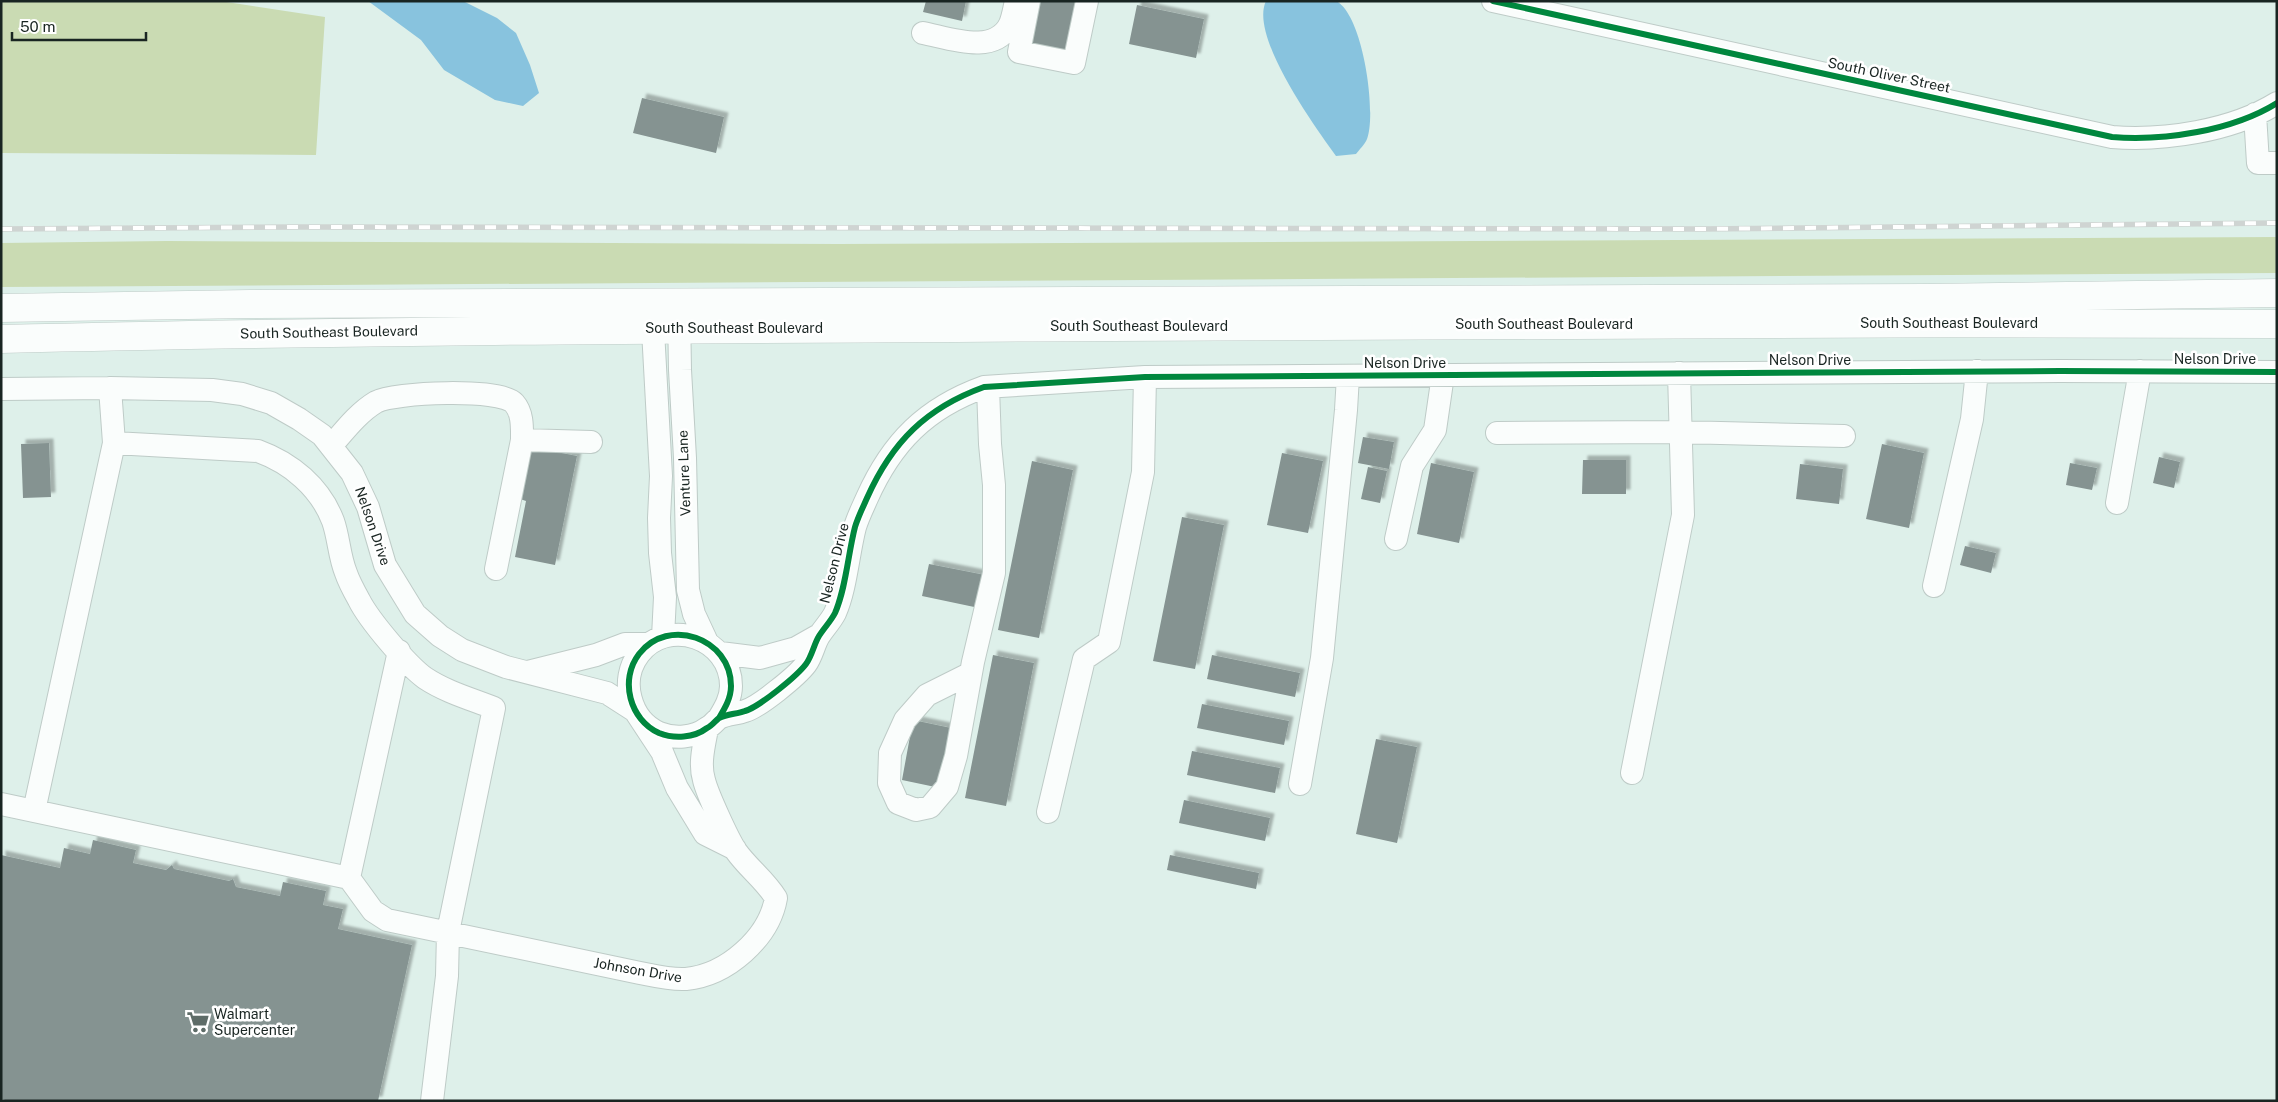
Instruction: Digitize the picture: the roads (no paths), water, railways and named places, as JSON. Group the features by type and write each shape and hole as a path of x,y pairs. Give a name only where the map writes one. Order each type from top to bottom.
{"main road":[{"name":"South Southeast Boulevard","path":"1,338 234,333 652,314 679,301 1928,298 2277,293"},
{"name":"South Southeast Boulevard","path":"1,308 250,304 652,314 679,328 1923,322 2277,324"}],"street":[{"path":"924,33 984,44 1000,36 1009,26 1016,1"},
{"path":"1030,1 1019,52 1074,63 1087,1"},
{"name":"South Oliver Street","path":"1493,1 2112,137 2154,137 2196,132 2255,114 2277,104"},
{"path":"2255,114 2258,163 2277,163"},
{"name":"Venture Lane","path":"679,301 688,590 694,614 713,648"},
{"name":"Venture Lane","path":"652,314 661,476 660,553 665,597 656,640"},
{"path":"1934,586 1972,419 1977,371"},
{"name":"Nelson Drive","path":"713,724 747,711 784,685 806,663 819,636 835,614 856,524 887,458 909,432 933,412 959,396 988,387 1145,377 1977,371 2277,372"},
{"path":"2117,503 2140,371"},
{"path":"1632,773 1683,515 1679,373"},
{"path":"1396,539 1412,466 1435,430 1444,375"},
{"path":"1300,784 1322,658 1348,376"},
{"path":"1048,812 1084,659 1109,642 1143,472 1145,377"},
{"path":"971,673 927,695 906,720 890,753 890,783 898,803 916,810 930,807 947,787 956,756 971,673 994,573 994,485 988,387"},
{"path":"34,811 114,443 110,388"},
{"name":"Nelson Drive","path":"1,389 203,389 242,394 271,403 311,427 332,445 352,472 368,507 385,566 415,614 440,636 462,650 506,667 608,693 635,711"},
{"path":"332,445 355,420 375,403 388,397 427,393 498,396 514,402 520,412 522,440 496,570"},
{"path":"1497,433 1680,432 1844,436"},
{"path":"522,440 591,442"},
{"path":"114,443 258,451 277,458 297,471 318,496 332,520 345,572 360,602 376,625 423,677 442,688 494,708 448,932 448,976 432,1101"},
{"path":"678,634 693,636 713,648 728,669 731,686 728,703 713,724 703,755 703,779 735,849 705,834 678,788 662,752 635,711 629,697 628,682 631,668 638,654 656,640 678,634"},
{"name":"Nelson Drive","path":"713,648 760,658 796,648 819,636"},
{"name":"Nelson Drive","path":"528,672 596,655 625,644 656,640"},
{"path":"349,878 399,651"},
{"path":"635,711 645,724 659,733 675,737 692,736 713,724"},
{"path":"1,804 349,878 373,911 387,920 448,932"},
{"name":"Johnson Drive","path":"448,932 675,979 706,974 750,947 764,930 774,911 776,898 769,886 753,872 735,849"}],"water":[{"path":"368,1 463,1 497,18 516,33 530,65 539,93 523,106 495,100 444,70 421,40"},
{"path":"1266,1 1336,1 1345,10 1354,24 1365,65 1370,108 1370,126 1367,139 1356,154 1336,156 1287,81 1275,58 1267,36 1263,17"}],"railway":[{"path":"1,229 295,227 1702,229 2277,223"}],"place":[{"name":"Walmart Supercenter","path":"198,1022"}]}
